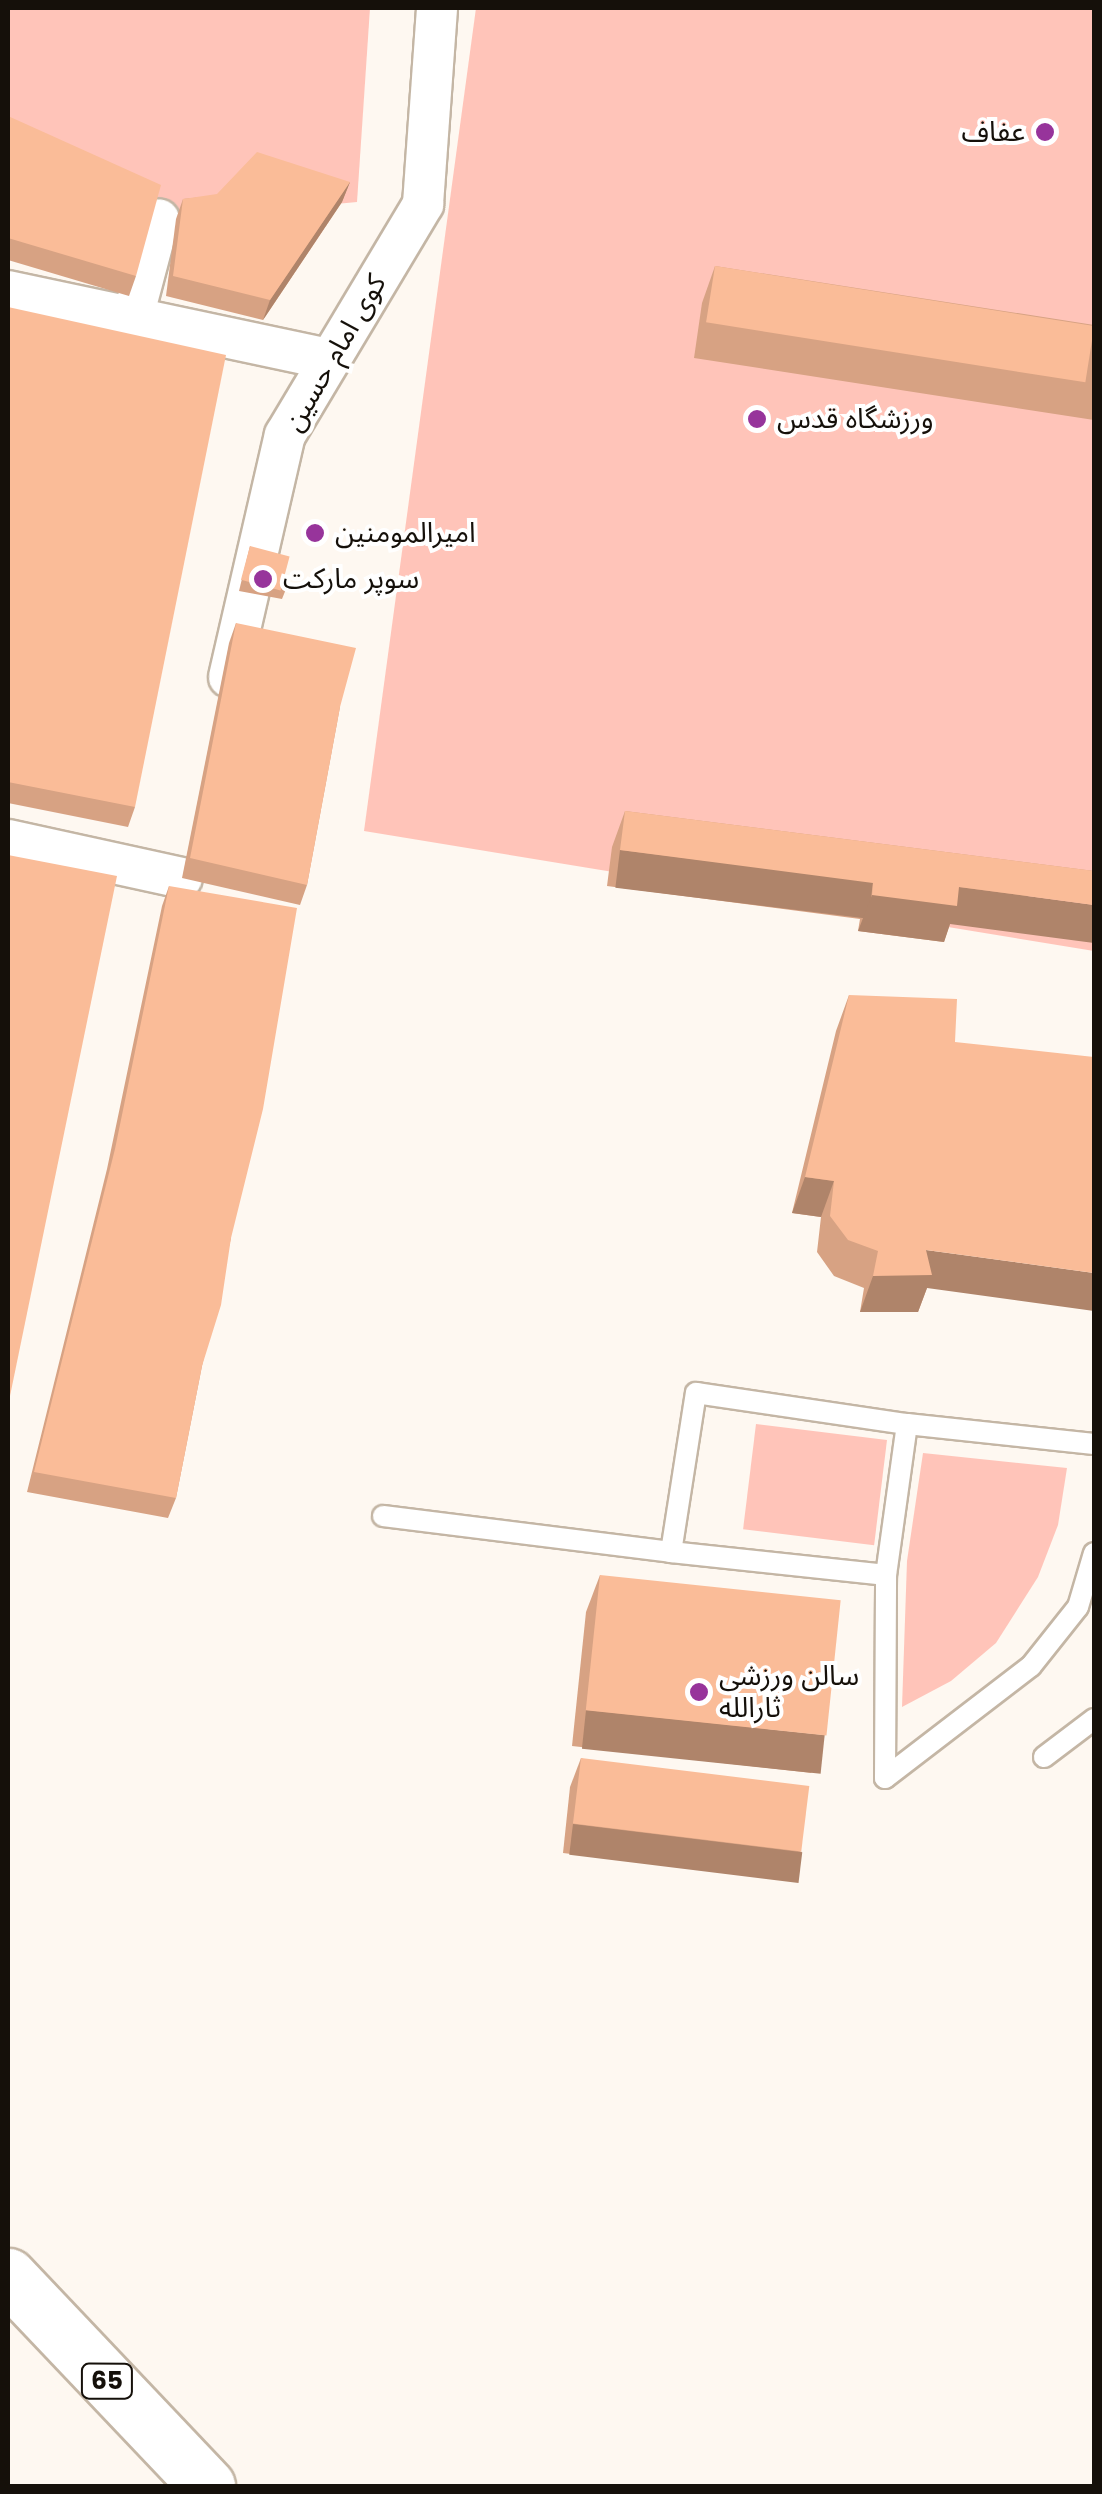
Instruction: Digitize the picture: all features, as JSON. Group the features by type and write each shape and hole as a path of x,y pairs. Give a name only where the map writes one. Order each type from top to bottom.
{"highway":[{"name":"65","path":"8,2276 207,2486"}],"street":[{"name":"کوی امام حسین","path":"222,704 285,435 423,204 436,8"},
{"path":"132,317 158,219"},
{"path":"8,291 328,360"},
{"path":"8,840 187,884"}],"lane":[{"path":"671,1552 696,1393 907,1424 1094,1444"},
{"path":"907,1424 886,1575 886,1778 1032,1666 1078,1607 1094,1554"},
{"path":"383,1516 886,1575"},
{"path":"1044,1757 1094,1719"}],"shaded area":[{"path":"8,8 370,8 357,202 176,219 8,138"},
{"name":"ورزشگاه قدس","path":"476,8 1094,8 1094,951 364,831"},
{"path":"756,1424 887,1440 874,1545 743,1529"},
{"path":"923,1453 1067,1468 1058,1525 1038,1577 996,1643 951,1681 902,1707 907,1561"}],"building":[{"path":"8,116 161,185 136,276 8,238"},
{"path":"257,152 350,182 270,300 173,276 183,199 217,194"},
{"path":"715,266 1094,326 1085,382 706,322"},
{"path":"8,307 226,355 135,807 8,782"},
{"name":"سوپر مارکت","path":"250,546 290,557 281,590 241,580"},
{"path":"236,623 356,648 340,707 307,885 190,858"},
{"path":"625,811 1094,871 1094,905 959,887 957,906 872,895 873,883 620,850"},
{"path":"8,855 117,876 10,1396 8,1395"},
{"path":"169,886 297,908 263,1109 231,1238 221,1305 202,1366 176,1498 34,1472 115,1149"},
{"path":"849,995 957,999 955,1042 1094,1057 1094,1273 926,1250 932,1275 873,1276 878,1251 848,1240 830,1216 834,1181 805,1177"},
{"name":"سالن ورزشی ثارالله","path":"600,1575 841,1600 826,1736 586,1710"},
{"path":"581,1758 809,1786 801,1852 573,1824"}],"place":[{"name":"عفاف","path":"1045,132"},
{"name":"ورزشگاه قدس","path":"757,419"},
{"name":"امیرالمومنین","path":"315,533"},
{"name":"سوپر مارکت","path":"263,579"},
{"name":"سالن ورزشی ثارالله","path":"699,1692"}]}
